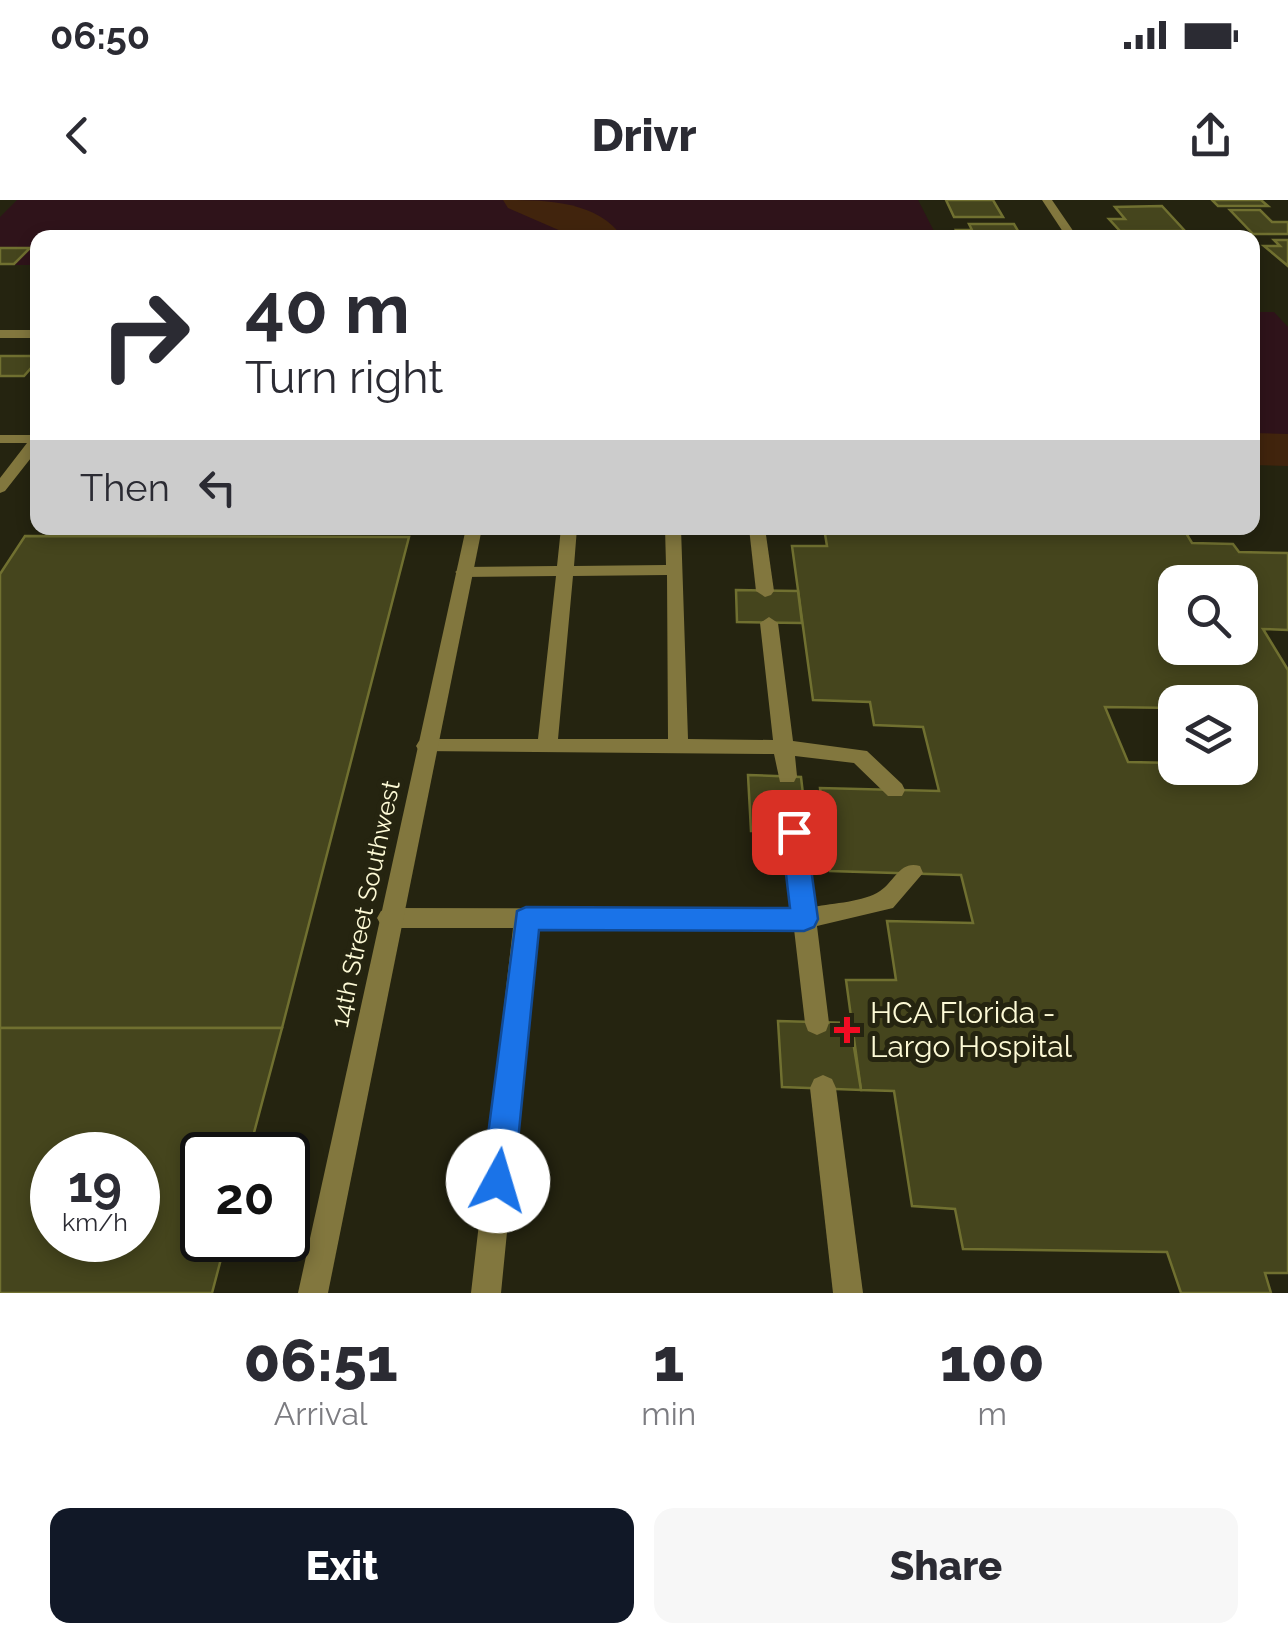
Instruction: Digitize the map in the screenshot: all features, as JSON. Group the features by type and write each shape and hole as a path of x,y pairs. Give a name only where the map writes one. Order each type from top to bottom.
{"street":[{"path":"1047,200 1068,230"},
{"path":"0,334 30,334"},
{"path":"0,439 30,439"},
{"path":"0,488 30,449"},
{"name":"14th Street Southwest","path":"313,1293 472,535"},
{"path":"547,746 568,535"},
{"path":"674,535 678,746"},
{"path":"758,535 764,591"},
{"path":"464,572 675,570"},
{"path":"769,622 787,776"},
{"path":"426,746 784,747 860,756 895,790"},
{"path":"794,832 818,1023"},
{"path":"389,918 804,919 885,901 912,873"},
{"path":"486,1293 526,918"},
{"path":"823,1088 848,1293"}],"shaded area":[{"path":"17,200 918,200 933,230 30,230 30,265 0,265 0,217"},
{"path":"1260,312 1274,312 1288,327 1288,459 1260,459"}],"building":[{"path":"946,200 993,200 1003,217 954,217"},
{"path":"1212,200 1261,200 1268,206 1218,206"},
{"path":"1162,206 1184,230 1119,230 1109,219 1125,219 1115,207"},
{"path":"1230,210 1260,210 1272,222 1288,222 1288,234 1249,230"},
{"path":"969,224 1014,224 1018,230 972,230"},
{"path":"1274,240 1288,240 1288,266 1264,246 1280,246"},
{"path":"0,248 30,248 14,264 0,264"},
{"path":"0,356 30,356 30,369 24,376 0,376"},
{"path":"825,535 1187,535 1192,543 1233,544 1239,552 1288,553 1288,630 1263,629 1288,670 1288,1273 1265,1273 1271,1293 1181,1293 1167,1252 963,1249 955,1209 912,1206 894,1091 861,1090 846,980 896,980 887,921 973,923 961,875 830,871 820,788 939,791 923,727 874,725 870,702 813,700 792,546 827,546"},
{"path":"25,536 409,537 282,1028 0,1028 0,574"},
{"path":"736,590 798,591 802,623 737,622"},
{"path":"748,775 801,777 803,794 820,794 824,832 751,831"},
{"path":"778,1021 850,1023 861,1090 782,1087"},
{"path":"0,1028 282,1028 254,1132 180,1132 180,1262 220,1262 212,1293 0,1293"}],"waterway":[{"path":"521,200 592,230"},
{"path":"1260,449 1288,450"}],"place":[{"name":"HCA Florida - Largo Hospital","path":"847,1030"}],"route":[{"path":"498,1181 526,918 804,919 794,832"}]}
